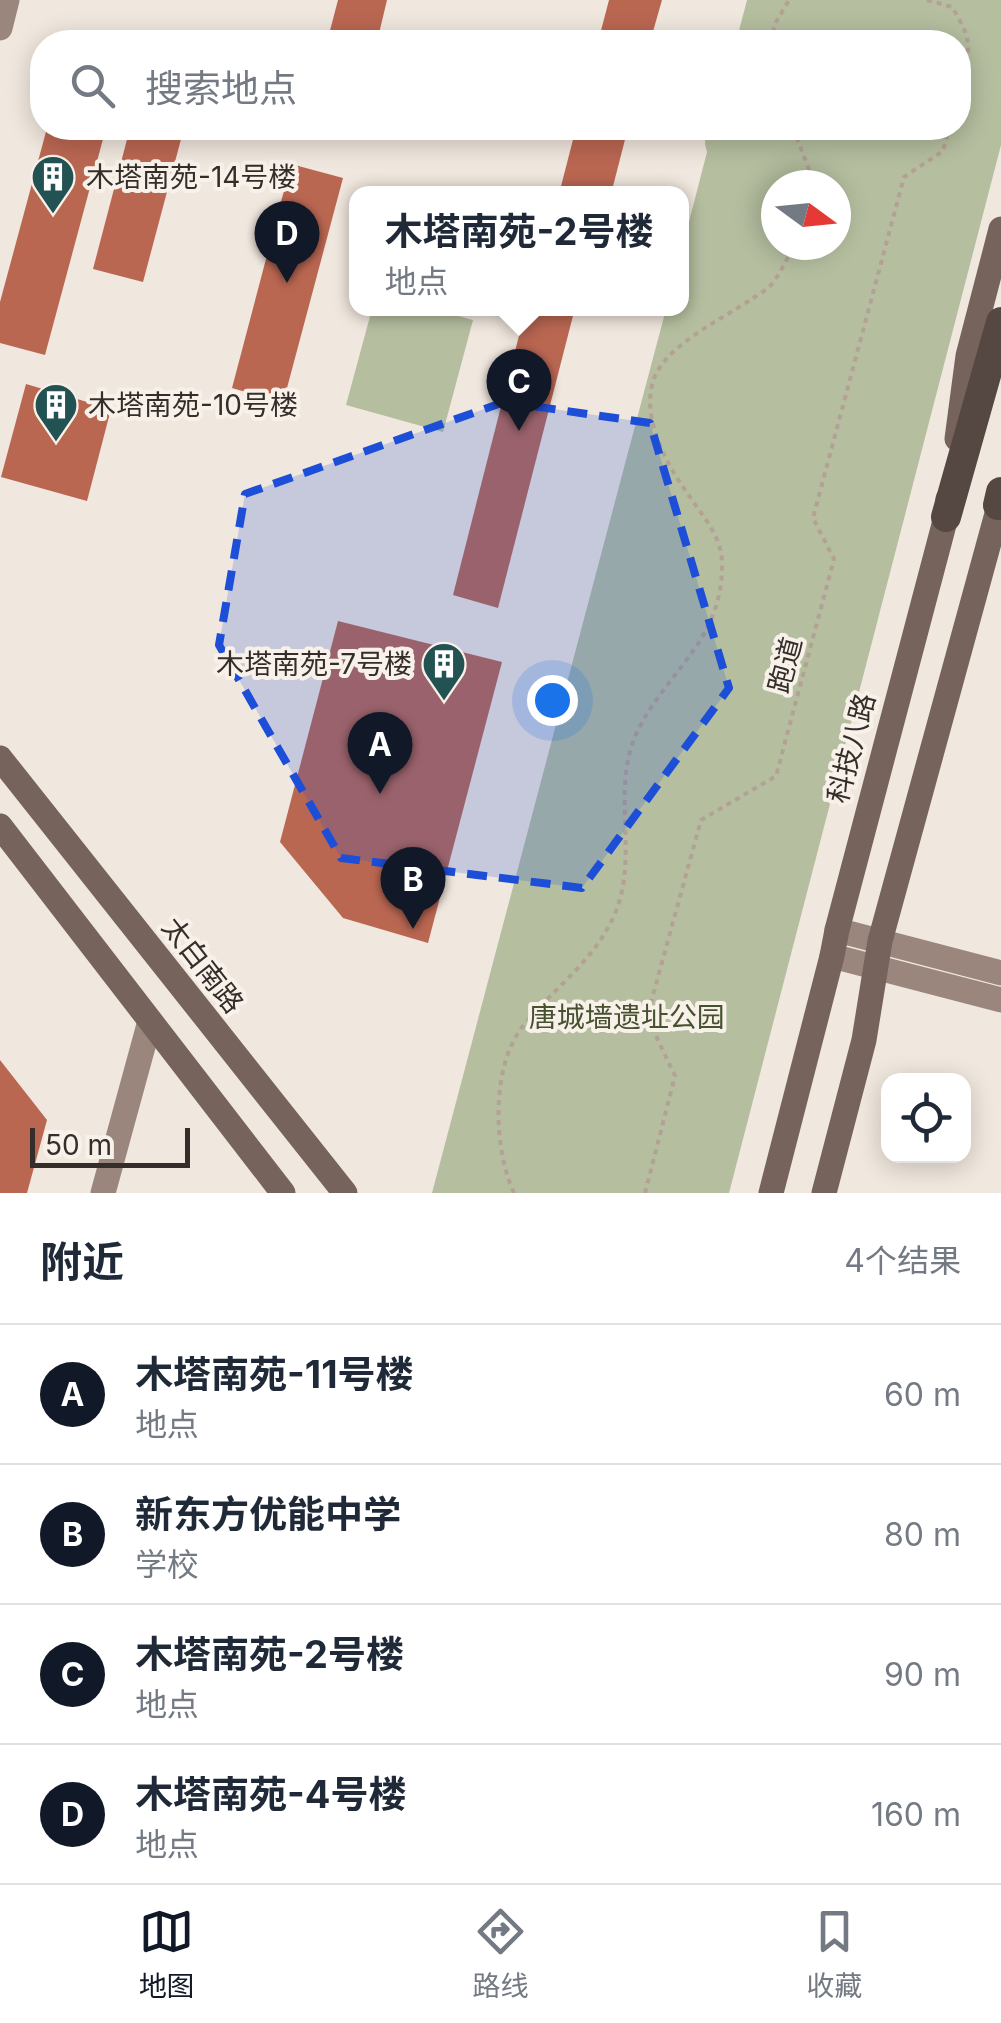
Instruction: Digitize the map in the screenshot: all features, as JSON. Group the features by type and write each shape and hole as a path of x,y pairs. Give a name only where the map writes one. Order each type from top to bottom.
{"highway":[{"name":"科技八路","path":"946,518 1001,322"}],"main road":[{"path":"946,518 968,356 1001,229"},
{"path":"824,1193 864,1040 878,954 1000,499"},
{"name":"科技八路","path":"771,1193 946,518"},
{"name":"太白南路","path":"4,761 345,1193"},
{"path":"0,826 283,1193"}],"street":[{"path":"0,28 8,0"},
{"path":"837,930 878,954 1001,1000"},
{"path":"832,956 878,954 1001,974"},
{"path":"104,1193 150,1021"}],"path":[{"path":"774,30 789,0"},
{"path":"927,0 952,7 965,30"},
{"path":"798,140 809,170"},
{"name":"跑道","path":"645,1193 676,1076 647,1017 701,820 776,776 834,559 812,518 904,178 943,151 946,140"},
{"path":"514,1193 506,1177 496,1115 504,1066 520,1029 594,951 614,918 627,870 624,769 638,730 695,648 719,602 722,561 716,536 662,450 651,417 652,384 664,359 770,286 785,260"}],"highlighted area":[{"path":"504,402 650,423 729,688 582,888 341,858 219,645 245,494"}],"green space":[{"name":"唐城墙遗址公园","path":"747,0 1001,0 1001,145 729,1193 432,1193 664,316 689,316 689,222 707,152 705,140 971,140 971,30 739,30"},
{"path":"370,316 458,316 473,320 443,432 346,405"}],"building":[{"path":"338,0 387,0 380,30 330,30"},
{"path":"609,0 662,0 653,30 601,30"},
{"name":"木塔南苑-14号楼","path":"44,140 103,140 45,355 0,343 0,302"},
{"path":"127,140 181,140 143,282 93,269"},
{"path":"573,140 625,140 613,186 561,186"},
{"path":"291,164 343,178 283,403 232,388"},
{"path":"524,316 573,316 498,608 453,595"},
{"name":"木塔南苑-10号楼","path":"26,384 111,409 87,501 1,477"},
{"path":"338,621 502,662 428,943 343,918 280,842"},
{"path":"0,1060 47,1120 27,1193 0,1193"}],"place":[{"name":"木塔南苑-14号楼","path":"53,215"},
{"name":"木塔南苑-4号楼","path":"287,283"},
{"name":"木塔南苑-2号楼","path":"519,431"},
{"name":"木塔南苑-10号楼","path":"56,443"},
{"name":"木塔南苑-7号楼","path":"444,702"},
{"name":"木塔南苑-11号楼","path":"380,794"},
{"name":"新东方优能中学","path":"413,929"}]}
